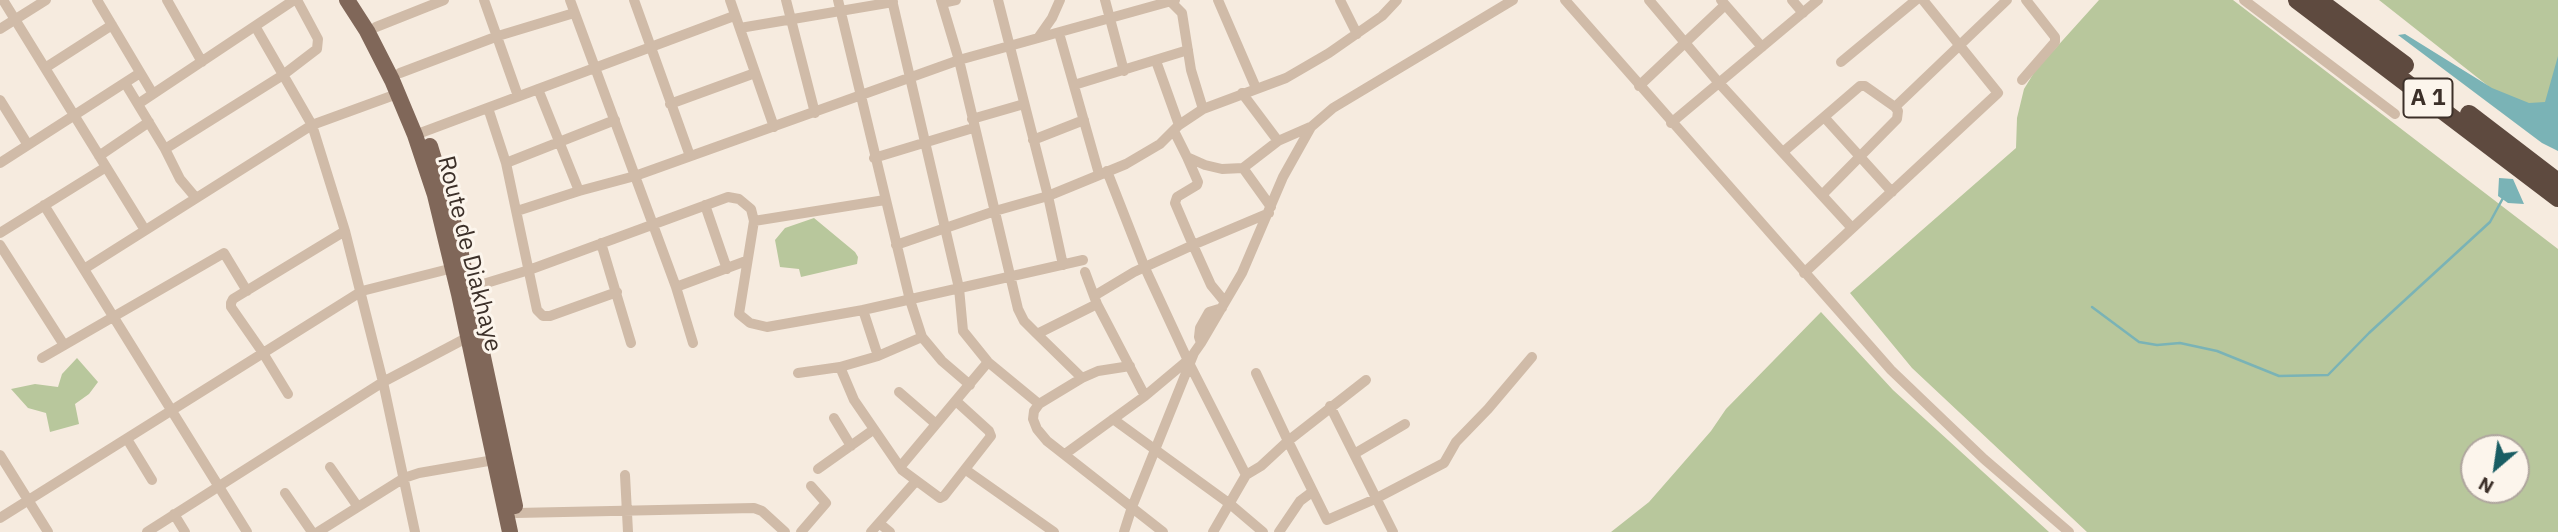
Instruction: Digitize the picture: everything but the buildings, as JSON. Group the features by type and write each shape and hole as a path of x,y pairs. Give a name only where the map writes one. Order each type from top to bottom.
{"highway":[{"name":"A 1","path":"2297,0 2558,198"},
{"name":"A 1","path":"2318,0 2558,182"}],"main road":[{"name":"Route de Diakhaye","path":"347,0 367,31 446,193 470,288 473,334 494,460 510,532"},
{"name":"Route de Diakhaye","path":"360,0 400,73 419,133 453,268 473,334 520,532"}],"street":[{"path":"3,0 145,230"},
{"path":"0,29 46,0"},
{"path":"97,0 153,94"},
{"path":"167,0 202,62"},
{"path":"138,104 296,0 318,39 317,49 283,75 165,149"},
{"path":"484,0 518,96"},
{"path":"570,0 676,287 693,343"},
{"path":"634,0 690,156"},
{"path":"730,0 774,127"},
{"path":"786,0 815,113"},
{"path":"838,0 909,300 922,337 942,361 970,386"},
{"path":"956,0 942,2 959,60 1018,309 1024,321 1082,378"},
{"path":"998,0 1063,265"},
{"path":"1038,38 1060,0"},
{"path":"1105,0 1124,71"},
{"path":"1218,0 1256,88"},
{"path":"1340,0 1357,34"},
{"path":"896,245 995,211 1048,197 1126,164 1160,144 1203,109 1286,78 1357,34 1382,16 1397,0"},
{"path":"1124,532 1189,362 1200,343 1200,328 1213,310 1224,305 1242,273 1283,177 1311,127 1333,108 1513,0"},
{"path":"1565,0 1891,370 1934,413 2068,532"},
{"path":"1649,0 1719,83 1852,228"},
{"path":"1792,0 1803,13"},
{"path":"1671,123 1818,0"},
{"path":"1841,62 1916,0"},
{"path":"1804,273 1997,96 1997,90 1923,0"},
{"path":"1895,107 2007,0"},
{"path":"2022,79 2055,42 2055,37 2026,0"},
{"path":"2244,0 2395,114"},
{"path":"376,27 438,1"},
{"path":"740,28 892,1 959,288 963,331 988,362 1039,404"},
{"path":"517,211 635,176 959,60 1158,2 1172,1 1182,13 1191,69 1203,109"},
{"path":"1639,86 1686,43 1723,3 1762,47"},
{"path":"400,73 498,36 575,13"},
{"path":"419,133 734,16"},
{"path":"45,68 112,25"},
{"path":"255,26 312,125 362,291 415,532"},
{"path":"1059,33 1084,120 1103,173 1189,362 1246,475"},
{"path":"1074,85 1188,50"},
{"path":"1156,61 1197,185 1177,197 1175,203 1211,285 1224,305"},
{"path":"0,163 140,72"},
{"path":"670,104 755,73"},
{"path":"125,83 180,179 196,198"},
{"path":"1783,152 1860,86 1865,86 1895,107 1898,111 1897,119 1822,195"},
{"path":"538,89 579,191"},
{"path":"1242,93 1278,141"},
{"path":"84,269 312,125 397,94"},
{"path":"0,100 28,145"},
{"path":"874,158 926,142 1024,104"},
{"path":"488,107 506,163 537,310 543,316 550,316 617,292"},
{"path":"1824,117 1892,192"},
{"path":"506,163 615,120"},
{"path":"1033,140 1084,120"},
{"path":"99,156 149,122"},
{"path":"1187,157 1222,169 1243,168 1278,141 1311,127"},
{"path":"0,233 106,167"},
{"path":"1243,168 1270,210"},
{"path":"470,288 529,270 728,197 739,199 751,209 754,221 739,314 750,323 767,327 863,310 1083,260"},
{"path":"754,221 885,200"},
{"path":"44,205 247,532"},
{"path":"705,205 727,269"},
{"path":"1037,334 1145,268 1270,210"},
{"path":"288,394 231,307 233,299 345,231"},
{"path":"601,243 631,344"},
{"path":"0,245 64,345"},
{"path":"42,358 224,253 247,291"},
{"path":"676,287 746,261"},
{"path":"0,518 362,291 453,268"},
{"path":"1085,272 1096,300 1145,396"},
{"path":"863,310 878,355"},
{"path":"147,532 383,382 473,334"},
{"path":"798,373 840,368 922,337"},
{"path":"1327,520 1375,499 1444,463 1456,442 1532,357"},
{"path":"901,466 988,362"},
{"path":"1065,454 1189,362"},
{"path":"1130,366 1098,371 1082,378 1039,404 1033,419 1047,441 1163,532"},
{"path":"840,368 854,400 902,471 940,498 966,470 991,436 989,431 956,401"},
{"path":"1256,373 1333,532"},
{"path":"1213,532 1246,475 1261,466 1330,405 1366,380"},
{"path":"899,392 936,424"},
{"path":"1330,405 1393,532"},
{"path":"834,418 851,446"},
{"path":"1113,419 1230,504 1263,532"},
{"path":"1354,454 1405,424"},
{"path":"818,469 873,430"},
{"path":"127,439 152,480"},
{"path":"0,455 48,532"},
{"path":"318,532 404,478 494,460"},
{"path":"330,467 358,507"},
{"path":"966,470 1054,532"},
{"path":"625,475 628,532"},
{"path":"871,532 916,481"},
{"path":"801,532 826,503 811,486"},
{"path":"1279,532 1295,507 1312,492"},
{"path":"285,493 312,532"},
{"path":"516,513 754,508 762,511 785,532"},
{"path":"174,514 185,532"},
{"path":"879,523 890,532"}],"green space":[{"path":"2099,0 2233,0 2558,249 2558,532 2087,532 1912,368 1850,293 2016,148 2017,118 2024,89 2035,71"},
{"path":"2379,0 2558,0 2558,141"},
{"path":"814,218 855,252 858,257 857,264 801,277 799,269 780,267 775,240 785,228"},
{"path":"1821,312 1893,390 2049,532 1611,532 1649,502 1711,431 1726,409"},
{"path":"77,358 98,382 89,394 75,404 79,424 50,432 46,413 28,408 11,389 35,384 58,387 62,374"}],"water":[{"path":"2405,34 2492,88 2529,103 2545,102 2558,56 2558,151 2542,143 2398,35"},
{"path":"2499,178 2513,179 2524,204 2508,203 2498,196"}],"waterway":[{"path":"2092,307 2139,342 2157,345 2180,343 2217,351 2279,376 2328,375 2369,333 2490,222 2503,198"}]}
